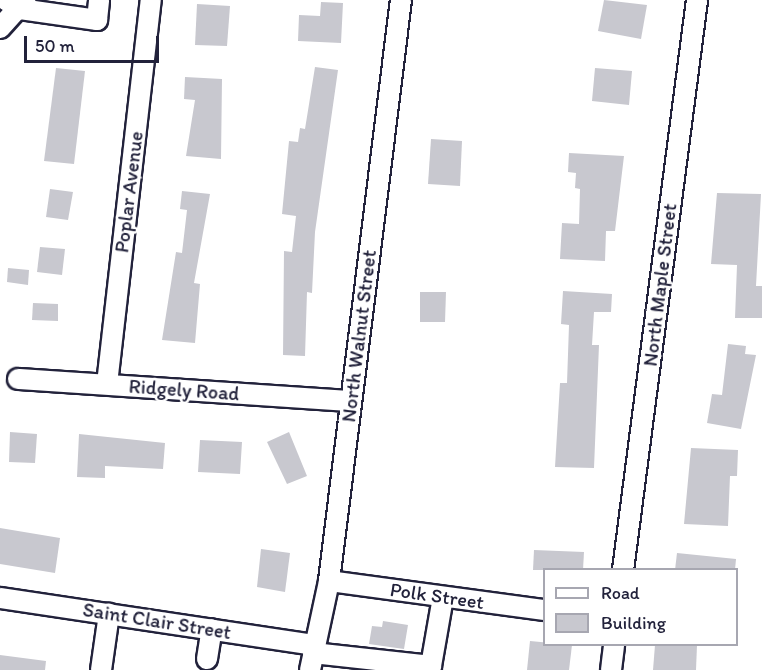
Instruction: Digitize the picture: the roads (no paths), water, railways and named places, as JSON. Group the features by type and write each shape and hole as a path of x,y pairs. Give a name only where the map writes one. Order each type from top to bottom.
{"street":[{"path":"0,28 17,3 97,20 99,0"},
{"name":"Poplar Avenue","path":"107,384 151,0"},
{"name":"North Walnut Street","path":"312,656 329,581 401,0"},
{"name":"North Maple Street","path":"623,568 697,0"},
{"name":"Ridgely Road","path":"18,379 350,401"},
{"name":"Polk Street","path":"329,581 543,610"},
{"name":"Saint Clair Street","path":"0,598 212,629 312,656 431,666 443,597"},
{"path":"102,670 109,614"},
{"path":"207,659 212,629"},
{"path":"610,670 614,646"}]}
